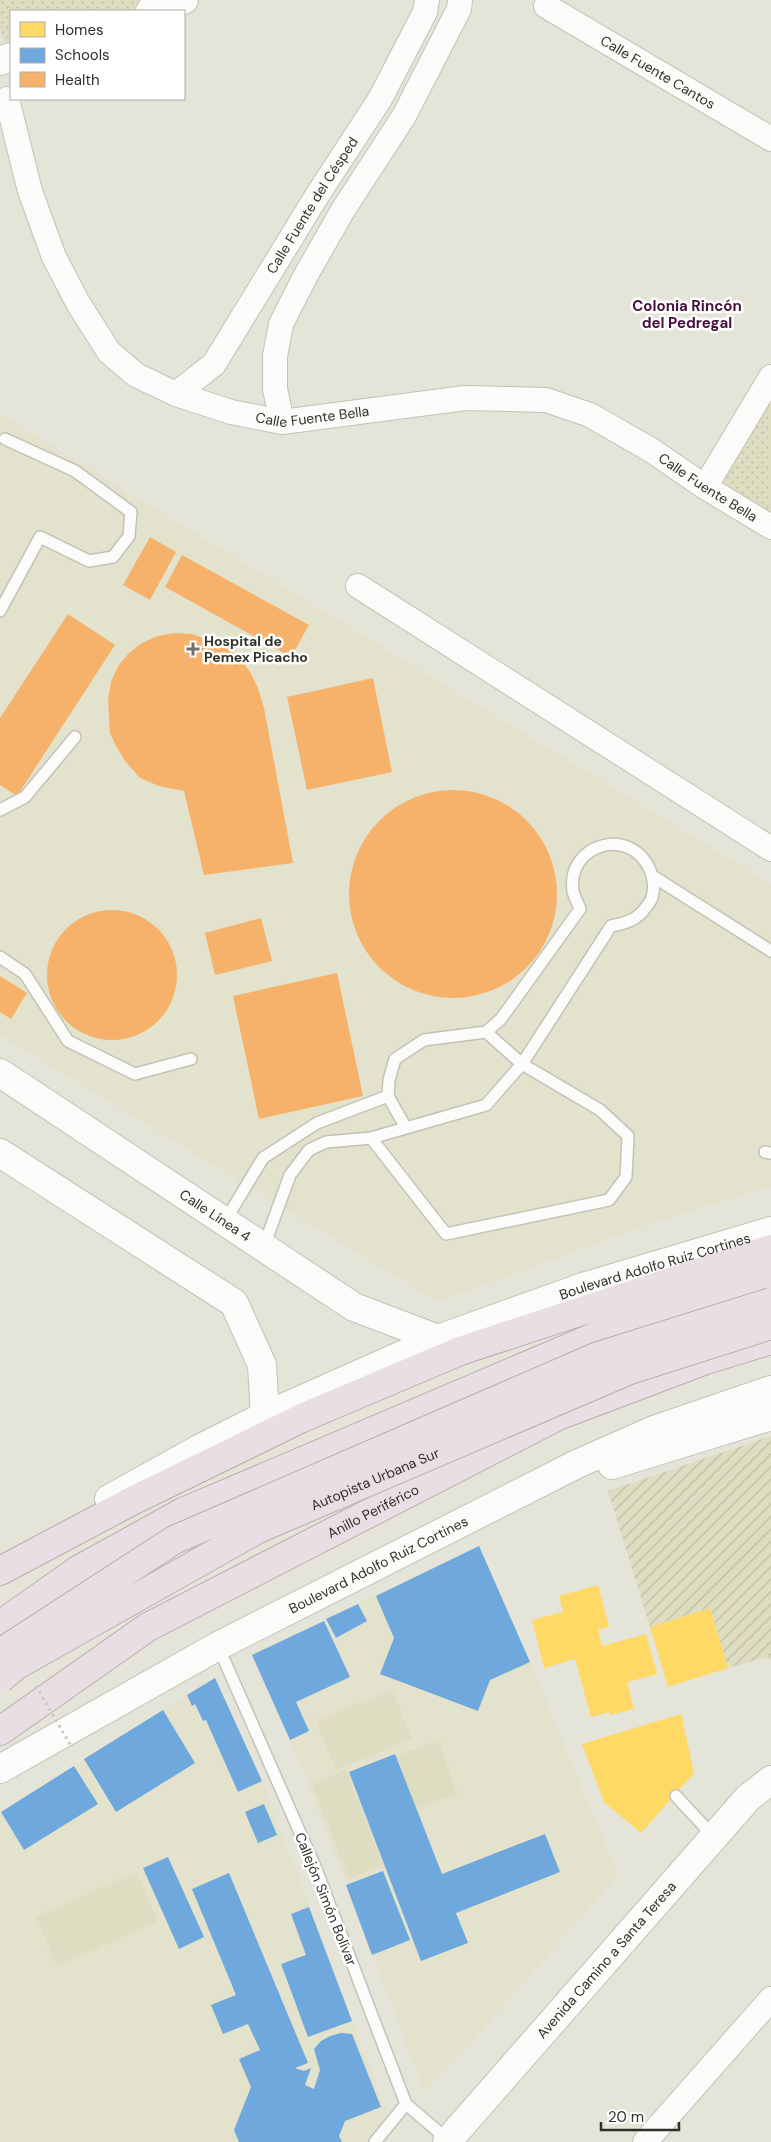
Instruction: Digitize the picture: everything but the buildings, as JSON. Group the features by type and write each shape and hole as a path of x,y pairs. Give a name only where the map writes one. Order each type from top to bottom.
{"highway":[{"path":"0,1571 132,1501 302,1418 460,1351 771,1249"},
{"path":"0,1625 78,1570 183,1512 627,1323 771,1277"},
{"name":"Autopista Urbana Sur","path":"0,1653 174,1540 598,1356 771,1302"},
{"name":"Autopista Urbana Sur","path":"0,1679 17,1665 258,1529 630,1370 771,1324"},
{"name":"Anillo Periférico","path":"0,1732 148,1627 549,1421 706,1360 771,1340"}],"main road":[{"path":"153,10 184,0"},
{"name":"Calle Línea 4","path":"0,1073 354,1307 438,1340"},
{"path":"0,1153 234,1303 262,1365 265,1416"},
{"path":"583,1287 700,1238 771,1212"},
{"name":"Boulevard Adolfo Ruiz Cortines","path":"0,1562 17,1550 199,1449 265,1416 438,1340 583,1287 771,1231"},
{"name":"Boulevard Adolfo Ruiz Cortines","path":"0,1770 218,1646 480,1515 577,1464 654,1430 771,1390"},
{"path":"480,1515 614,1465 771,1416"},
{"name":"Avenida Camino a Santa Teresa","path":"448,2141 748,1798 771,1780"}],"street":[{"name":"Calle Fuente del Césped","path":"176,394 214,364 318,194 380,99 425,12 427,0"},
{"name":"Calle Fuente del Césped","path":"282,422 275,389 274,356 281,324 306,275 344,210 404,116 459,8 460,0"},
{"name":"Calle Fuente Cantos","path":"546,6 771,138"},
{"name":"Calle Fuente Bella","path":"7,99 30,191 54,257 78,304 109,352 136,375 176,394 231,412 282,422 465,398 546,400 590,415 651,450 705,487 771,526"},
{"path":"318,194 344,210"},
{"path":"705,487 771,378"},
{"path":"358,586 771,849"},
{"path":"645,2142 771,1999"}],"lane":[{"path":"0,611 40,537 89,561 113,557 129,536 131,512 75,471 2,441"},
{"path":"0,810 25,798 74,737"},
{"path":"264,1246 290,1175 309,1150 326,1142 371,1138 406,1128 486,1105 522,1064 612,926 629,922 644,912 653,896 654,877 646,860 633,848 615,844 597,847 582,858 574,874 573,883 573,892 580,909 501,1019 486,1032 424,1040 395,1060 389,1080 388,1096 406,1128"},
{"path":"654,877 771,951"},
{"path":"0,957 25,974 68,1041 135,1074 191,1058"},
{"path":"371,1138 446,1234 609,1200 626,1177 628,1136 600,1110 522,1064 486,1032"},
{"path":"225,1221 262,1158 317,1123 388,1096"},
{"path":"317,1123 326,1142"},
{"name":"Callejón Simón Bolívar","path":"218,1646 316,1869 406,2104 448,2141"},
{"path":"676,1796 714,1837"},
{"path":"375,2142 406,2104"}],"shaded area":[{"path":"0,0 169,0 141,10 10,10 9,58 0,28"},
{"path":"771,398 771,517 718,486"},
{"name":"Hospital de Pemex Picacho","path":"0,414 771,884 771,1186 643,1226 438,1302 0,1035"},
{"path":"771,1436 771,1662 768,1657 728,1668 710,1608 650,1627 608,1491"},
{"path":"479,1546 530,1662 618,1875 469,2045 424,2091 307,1782 252,1655"},
{"path":"215,1678 262,1781 388,2115 366,2142 0,2142 0,1813"},
{"path":"392,1690 412,1739 336,1770 316,1721"},
{"path":"439,1740 457,1794 416,1808 396,1756"},
{"path":"346,1770 383,1865 349,1879 312,1784"},
{"path":"137,1872 158,1921 57,1966 36,1917"}],"place":[{"name":"Hospital de Pemex Picacho","path":"193,649"}],"district":[{"name":"Colonia Rincón del Pedregal","path":"687,314"}]}
